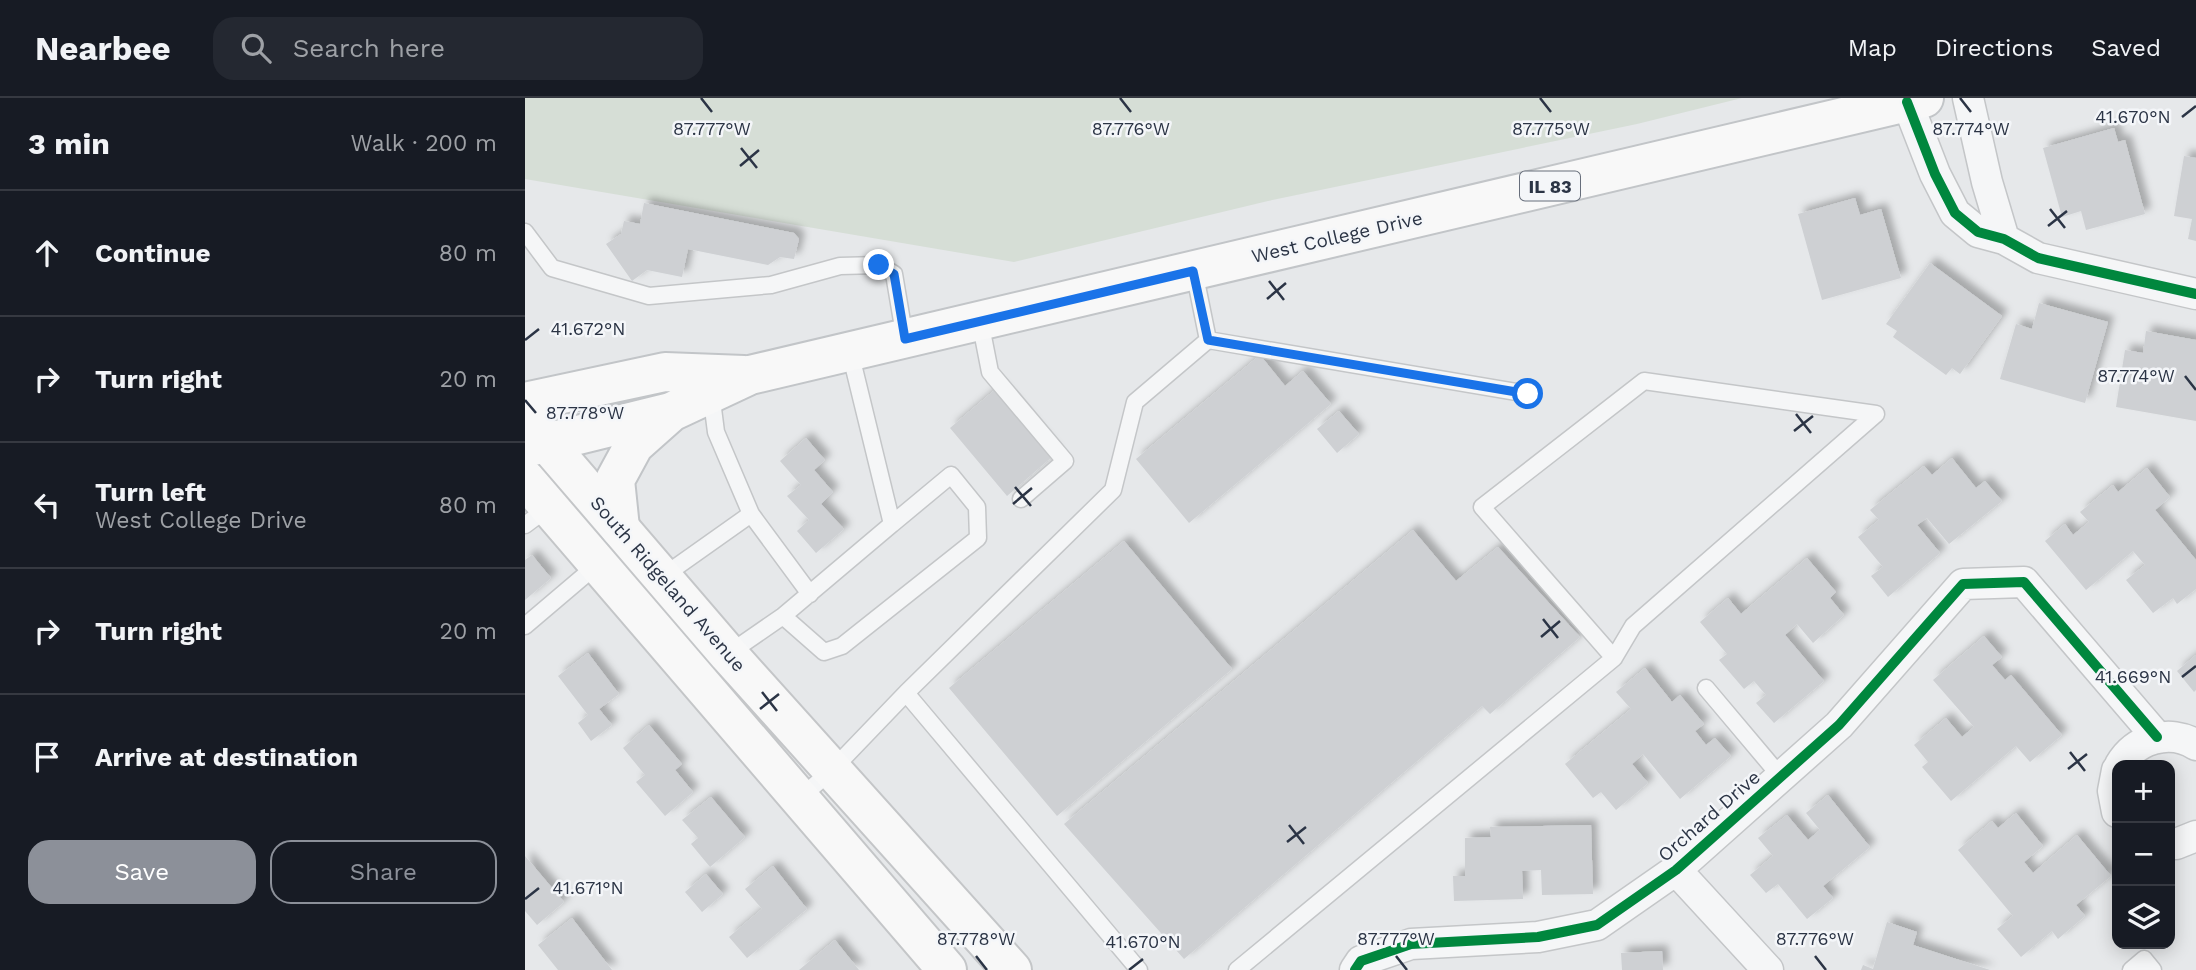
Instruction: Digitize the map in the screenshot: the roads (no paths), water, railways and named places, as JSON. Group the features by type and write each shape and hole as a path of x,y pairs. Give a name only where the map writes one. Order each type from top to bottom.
{"main road":[{"name":"West College Drive","path":"532,434 671,412 750,376 1915,100"},
{"name":"West College Drive","path":"525,402 665,372 750,376"},
{"path":"620,528 615,480 634,445 671,412"},
{"name":"South Ridgeland Avenue","path":"532,434 620,528 1001,966"},
{"name":"South Ridgeland Avenue","path":"533,504 598,564 947,970"}],"street":[{"path":"1968,98 1987,182 2004,239"},
{"path":"1915,100 1935,174 1955,213 1978,232 2004,239 2038,258 2196,294"},
{"name":"Orchard Drive","path":"1355,970 1361,961 1411,944 1538,937 1597,925 1676,870 1839,725 1963,583 2024,582 2157,737"},
{"path":"2123,760 2140,744 2157,737 2175,737 2196,746"},
{"path":"2175,844 2196,836"},
{"path":"1676,870 1768,970"}],"lane":[{"path":"525,232 552,268 649,296 771,285 840,267 879,265 894,274 905,339"},
{"path":"1193,271 1208,340"},
{"path":"980,321 990,372 1065,461 1021,499"},
{"path":"799,798 832,770 906,693 1113,490 1135,402 1208,340 1528,394"},
{"path":"850,352 892,524"},
{"path":"1237,970 1614,658 1633,626 1876,414 1644,381 1482,507 1614,658"},
{"path":"711,394 716,432 751,514 810,594"},
{"path":"728,654 783,616 951,475 977,507 978,538 842,646 824,652 783,616"},
{"path":"662,577 751,514"},
{"path":"525,626 598,564"},
{"path":"1706,688 1781,777"},
{"path":"906,693 1139,970"},
{"path":"2131,970 2144,959 2154,970"}]}
